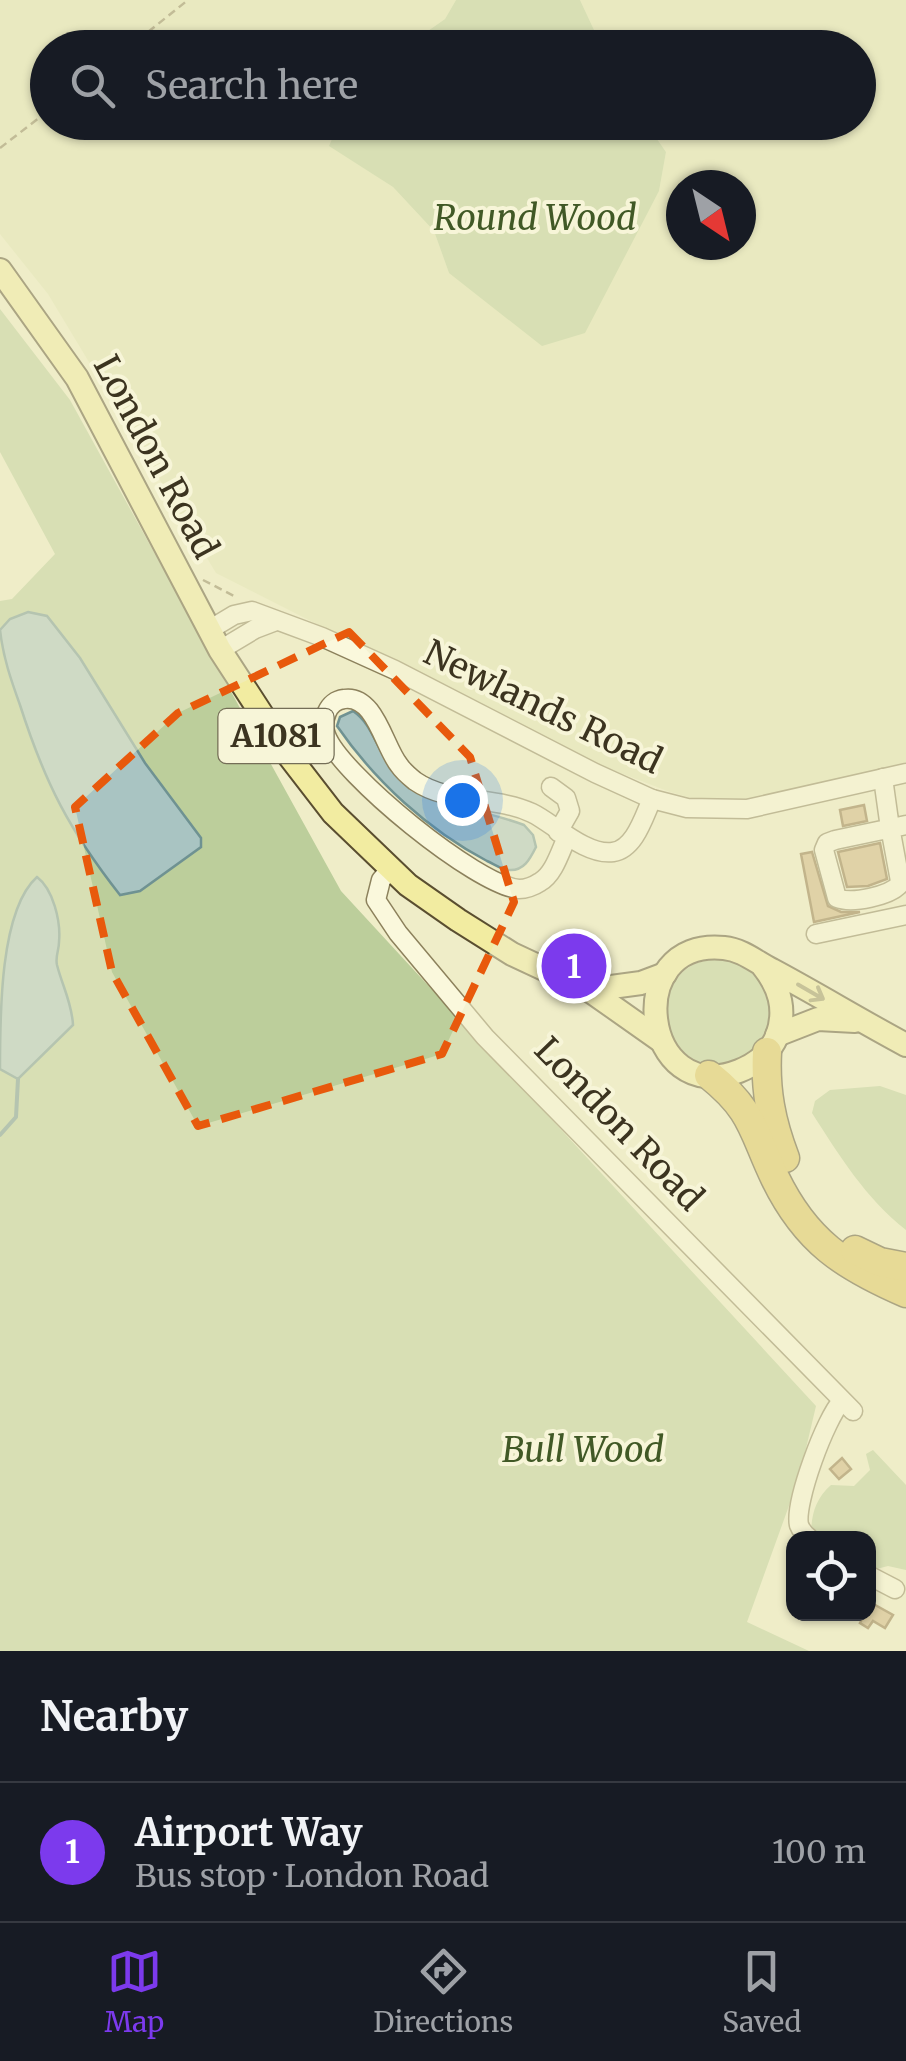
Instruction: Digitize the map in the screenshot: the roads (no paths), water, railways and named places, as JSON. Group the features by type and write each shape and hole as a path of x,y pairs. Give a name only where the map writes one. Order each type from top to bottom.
{"highway":[{"path":"772,1044 766,1080 769,1110 794,1181 814,1212 852,1249 906,1268"},
{"path":"709,1075 730,1092 749,1116 776,1179 815,1240 840,1260 906,1293"}],"main road":[{"name":"London Road","path":"0,270 77,378 214,640 332,813 408,885 485,938 589,990 660,1040"},
{"path":"860,1021 818,1019 772,1044 751,1066 730,1074 709,1075 680,1064 660,1040 653,1006 665,974 676,963 704,949 735,950 906,1045"},
{"path":"762,965 778,990 781,1005 772,1044"},
{"name":"London Road","path":"589,990 626,986 665,974"}],"street":[{"name":"Newlands Road","path":"214,640 234,614 252,611 395,670 652,799 687,808 748,809 906,772"},
{"path":"214,640 276,621"},
{"path":"551,788 566,798 570,811 562,835 549,875 538,884 521,889 500,884 464,865 377,797 326,737 326,714 332,704 342,699 354,700 367,708 398,765 429,789 532,813 562,835 609,853 622,849 634,836 652,799"},
{"path":"884,778 898,826 898,889 845,901 837,898 825,846 835,840 898,826"},
{"name":"London Road","path":"391,868 381,880 376,900 429,972 485,1037 847,1406 821,1434 800,1510 799,1524 804,1531"},
{"path":"816,934 906,915"},
{"path":"876,1579 895,1589"}],"water":[{"path":"28,612 47,616 80,658 145,763 201,838 201,847 140,891 120,895 86,849 39,758 11,677 0,630 10,619"},
{"path":"353,711 365,722 389,763 418,788 434,797 524,825 533,835 536,847 526,863 514,870 498,867 444,835 404,802 368,766 337,726 340,717"},
{"path":"37,877 52,897 57,915 57,962 73,1025 18,1079 0,1069 2,992 16,913"}],"waterway":[{"path":"0,1135 16,1117 18,1079"}],"place":[{"name":"Airport Way","path":"574,966"}],"park label":[{"name":"Round Wood","path":"535,218"},
{"name":"Bull Wood","path":"583,1450"}]}
